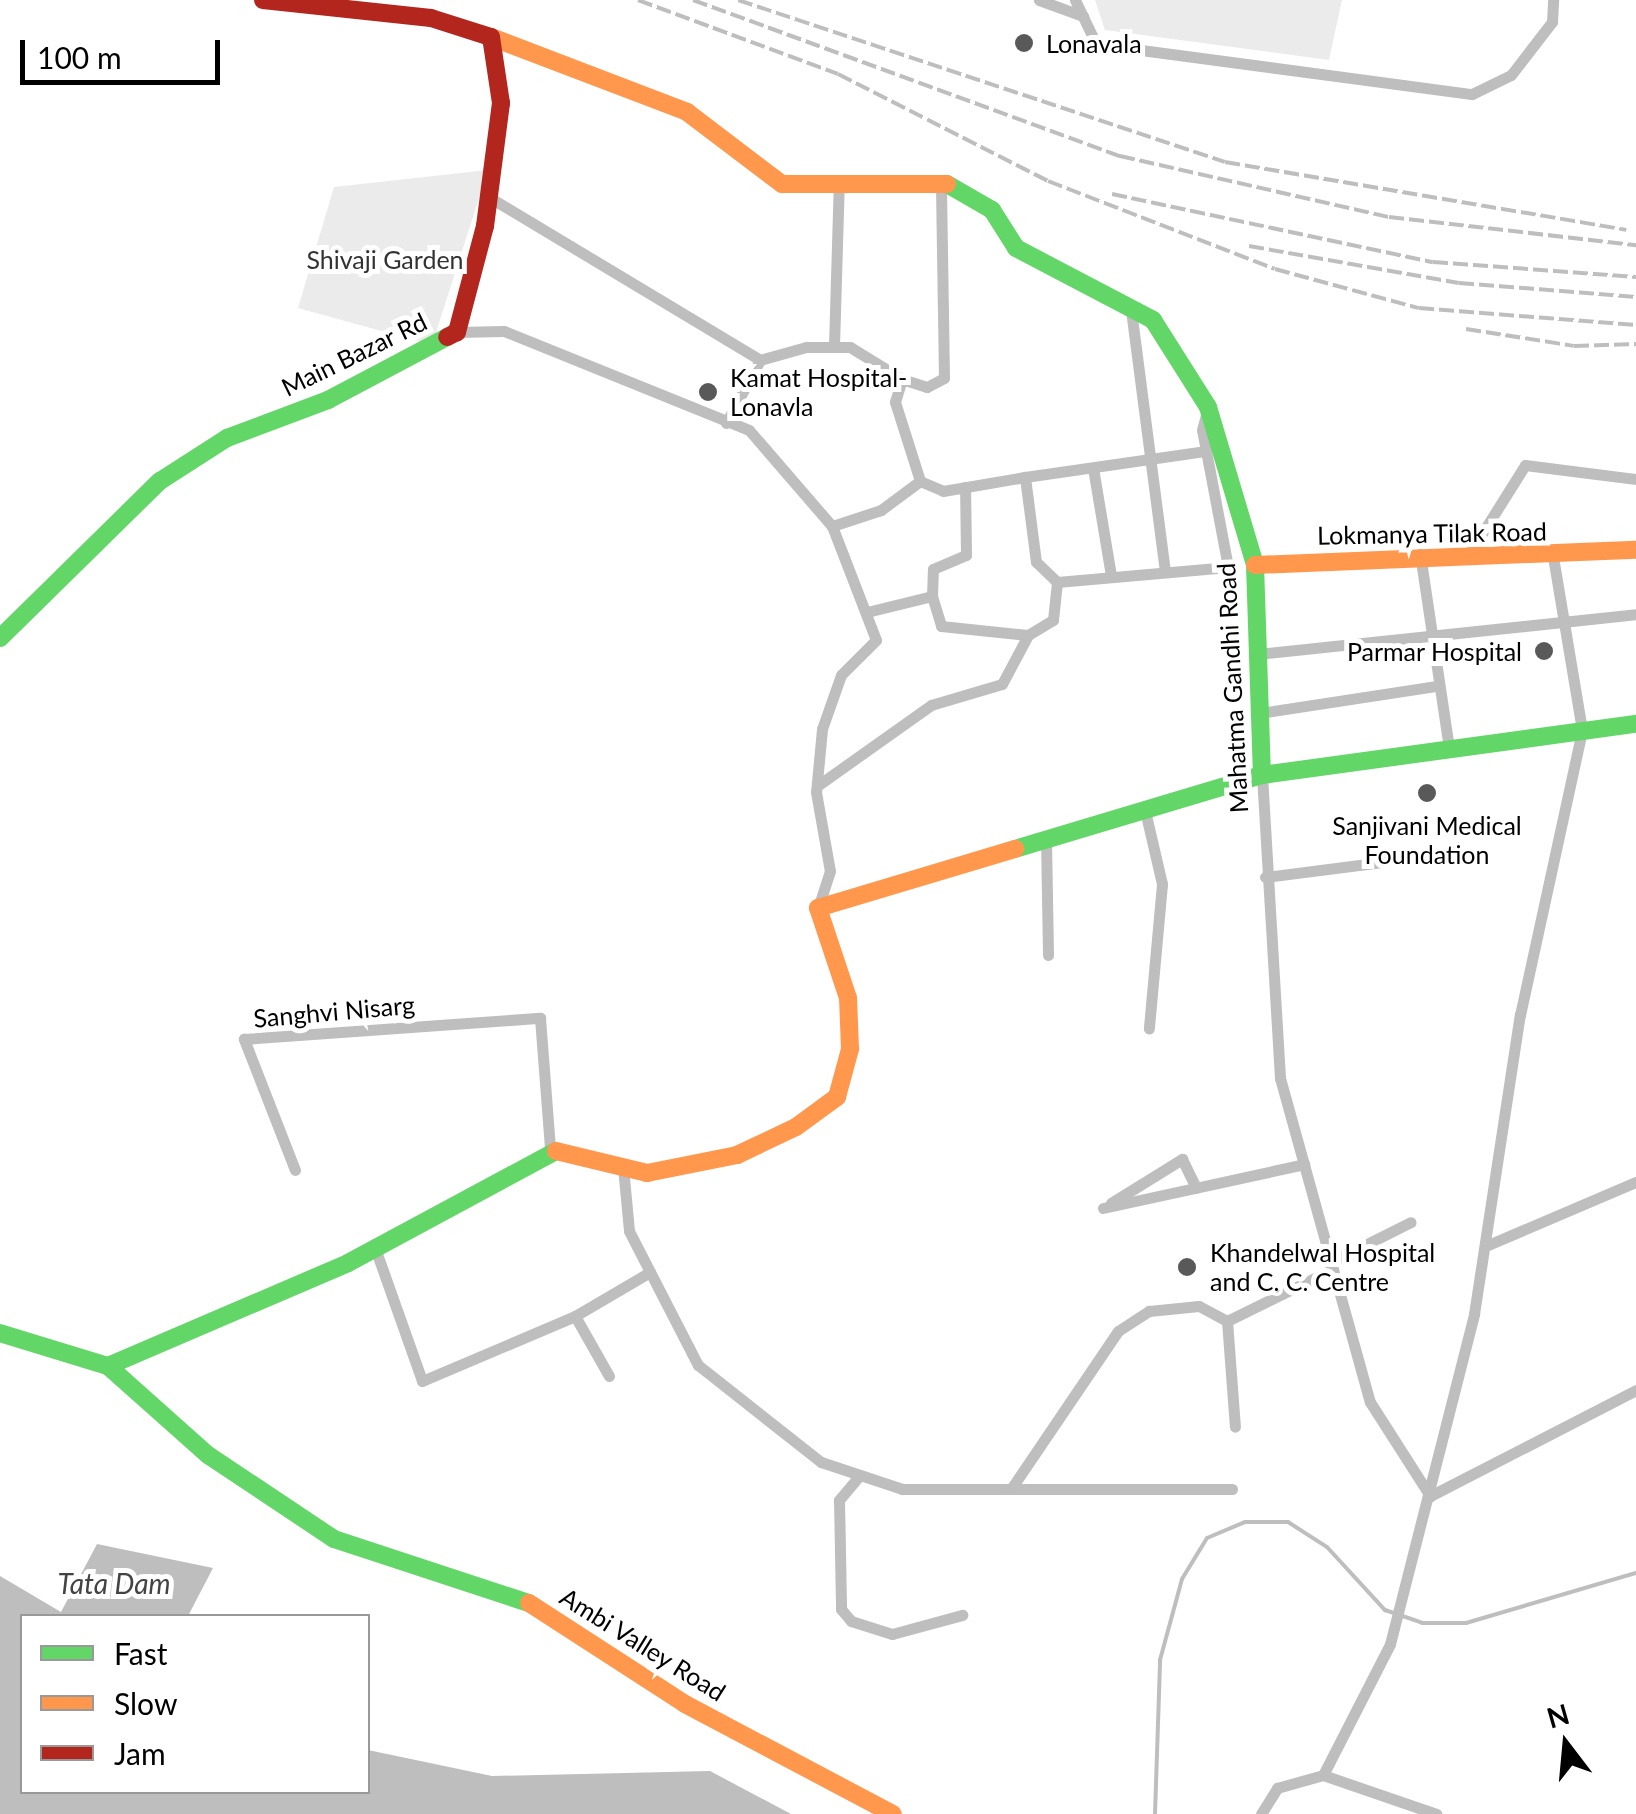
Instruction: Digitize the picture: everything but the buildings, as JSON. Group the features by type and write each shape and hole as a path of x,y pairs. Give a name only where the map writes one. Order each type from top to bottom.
{"main road":[{"path":"263,0 431,18 491,37"},
{"name":"Mahatma Gandhi Road","path":"491,37 687,112 782,184 942,183 992,210 1016,248 1153,320 1208,406 1255,565 1262,775"},
{"name":"Main Bazar Rd","path":"0,638 160,481 227,438 328,400 457,332 489,197 500,103 491,37"},
{"name":"Lokmanya Tilak Road","path":"1255,565 1420,554 1554,556 1636,550"},
{"path":"108,1366 374,1248 550,1149 647,1174 737,1154 837,1097 850,1048 848,998 818,908 1046,839 1146,815 1262,775 1636,724"},
{"name":"Ambi Valley Road","path":"0,1333 108,1366 208,1455 334,1539 506,1591 577,1627 685,1704 893,1814"}],"street":[{"path":"1039,0 1083,16"},
{"path":"1076,0 1096,44 1472,94 1511,75 1552,22 1553,0"},
{"path":"834,346 838,182"},
{"path":"489,197 760,360 834,346 927,387 944,378 942,183"},
{"path":"1131,310 1166,571"},
{"path":"457,332 504,331 726,422 775,456 832,526 876,640 840,674 817,786 830,871 818,908"},
{"path":"726,422 760,360"},
{"path":"902,379 895,402 920,482"},
{"path":"1208,406 1206,451 1228,566"},
{"path":"832,526 881,510 920,482 965,487 1206,451"},
{"path":"1468,556 1525,466 1636,479"},
{"path":"1093,468 1111,576"},
{"path":"817,786 930,705 1002,684 1028,635 1053,620 1057,582 1036,562 1025,477"},
{"path":"965,487 966,555 933,569 932,596 941,626 1028,635"},
{"path":"1420,554 1428,636 1449,749"},
{"path":"1323,1775 1390,1644 1430,1496 1488,1245 1520,1016 1582,730 1554,556"},
{"name":"Lokmanya Tilak Road","path":"1057,582 1255,565"},
{"path":"867,612 932,596"},
{"path":"1258,654 1636,614"},
{"path":"1260,712 1438,686"},
{"name":"Mahatma Gandhi Road","path":"1262,775 1265,877 1280,1078 1370,1402 1430,1496"},
{"path":"1146,815 1162,884 1149,1028"},
{"path":"1046,839 1048,956"},
{"path":"1265,877 1406,860"},
{"name":"Sanghvi Nisarg","path":"295,1170 244,1040 540,1018 537,1045 550,1149"},
{"path":"1196,1188 1182,1158 1103,1208 1196,1188 1304,1164"},
{"path":"623,1168 628,1230 698,1365 786,1440 860,1475 902,1489 1232,1489"},
{"path":"1488,1245 1636,1182"},
{"path":"1227,1321 1412,1222"},
{"path":"374,1248 422,1381 575,1316 650,1272"},
{"path":"1011,1489 1118,1331 1166,1309 1198,1306 1227,1321"},
{"path":"575,1316 609,1376"},
{"path":"1227,1321 1235,1426"},
{"path":"1430,1496 1636,1390"},
{"path":"860,1475 839,1500 841,1609 851,1622 892,1634 962,1615"},
{"path":"1261,1814 1277,1788 1323,1775 1436,1814"}],"green space":[{"path":"1095,0 1342,0 1329,60 1105,30"},
{"name":"Shivaji Garden","path":"488,170 432,345 298,308 334,187"}],"water":[{"name":"Tata Dam","path":"97,1544 213,1568 189,1614 20,1614 20,1794 370,1794 370,1750 492,1776 710,1771 791,1814 0,1814 0,1576 61,1612"}],"waterway":[{"path":"1155,1814 1160,1660 1182,1579 1207,1538 1245,1522 1288,1522 1327,1547 1385,1610 1422,1623 1466,1623 1636,1573"}],"railway":[{"path":"638,0 838,74 1048,181 1275,269 1419,308 1636,325"},
{"path":"693,0 1120,156 1389,217 1636,245"},
{"path":"738,0 1225,162 1626,230"},
{"path":"1112,194 1433,262 1636,277"},
{"path":"1249,246 1459,283 1636,297"},
{"path":"1466,329 1574,346 1636,344"}],"traffic: fast":[{"path":"947,184 992,210 1016,248 1153,320 1208,407 1255,565 1262,775"},
{"path":"0,638 160,481 227,438 328,400 447,337"},
{"path":"1015,849 1262,775 1636,724"},
{"path":"108,1366 348,1263 556,1151"},
{"path":"0,1333 108,1366 208,1455 334,1539 529,1603"}],"traffic: slow":[{"path":"491,37 687,112 782,184 947,184"},
{"path":"1255,565 1636,550"},
{"path":"556,1151 647,1173 737,1155 796,1127 837,1097 850,1049 848,998 818,908 1015,849"},
{"path":"529,1603 685,1704 893,1814"}],"traffic: jam":[{"path":"263,0 431,18 491,37 501,103 485,226 457,332 447,337"}],"place":[{"name":"Lonavala","path":"1024,43"},
{"name":"Kamat Hospital- Lonavla","path":"708,392"},
{"name":"Parmar Hospital","path":"1544,651"},
{"name":"Sanjivani Medical Foundation","path":"1427,793"},
{"name":"Khandelwal Hospital and C. C. Centre","path":"1187,1267"}]}
